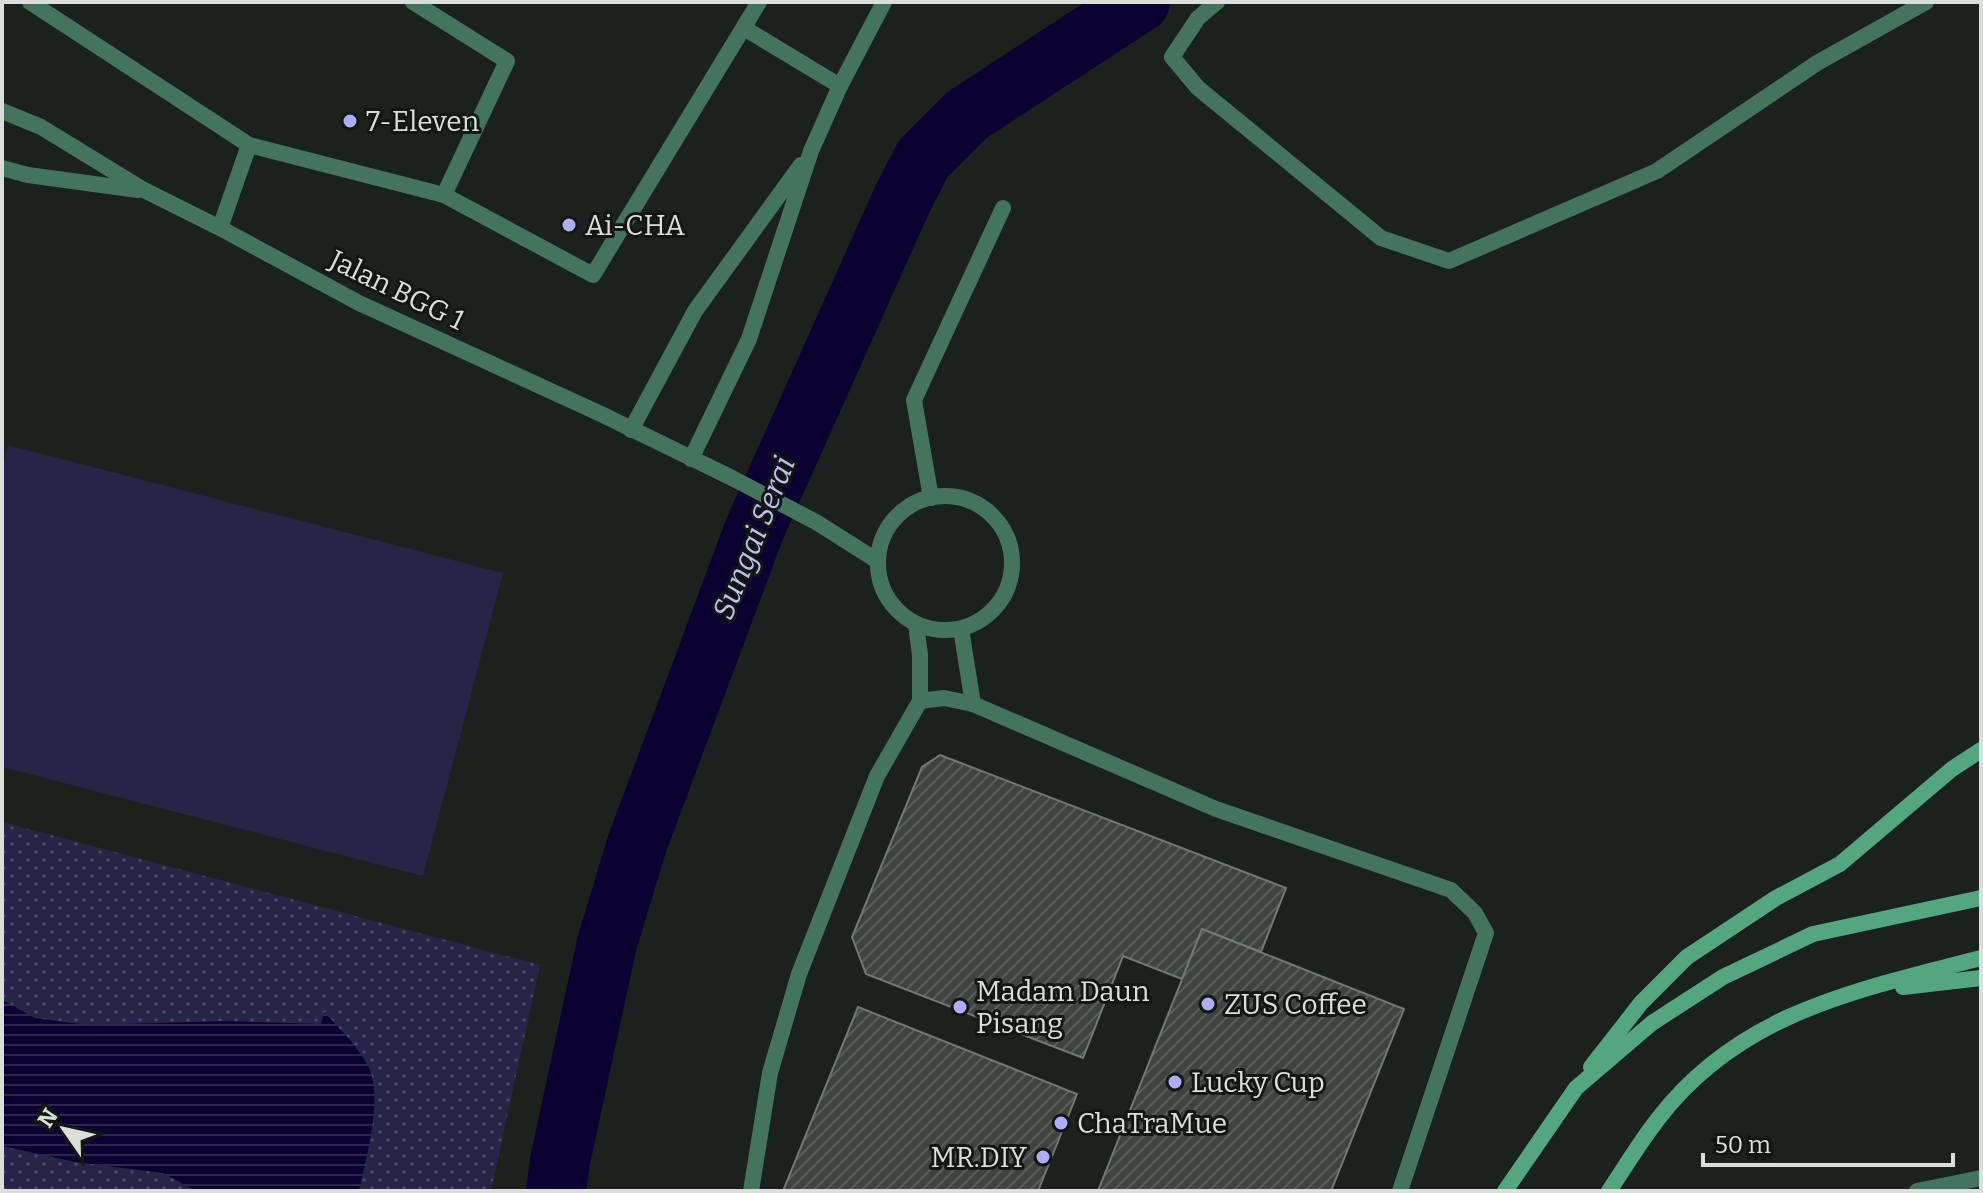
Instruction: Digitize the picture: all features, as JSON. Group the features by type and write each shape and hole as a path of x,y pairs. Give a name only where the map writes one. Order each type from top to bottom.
{"main road":[{"path":"1505,1191 1608,1042 1687,957 1776,898 1840,864 1952,769 1981,750"},
{"path":"1576,1088 1652,1023 1723,977 1813,934 1981,898"},
{"path":"1609,1191 1659,1118 1705,1070 1744,1040 1802,1010 1847,992 1981,958"},
{"path":"1847,992 1981,978"}],"street":[{"path":"30,2 249,145 444,195 593,275 759,2"},
{"path":"413,2 507,61 444,195"},
{"path":"691,459 749,339 811,151 883,2"},
{"path":"1217,2 1198,18 1172,57 1198,88 1381,238 1449,261 1657,171 1817,63 1926,2"},
{"path":"744,28 840,86"},
{"name":"Jalan BGG 1","path":"2,111 41,127 144,190 359,303 730,477 816,522 876,560"},
{"path":"220,228 249,145"},
{"path":"631,430 695,311 811,151"},
{"name":"Jalan BGG 1","path":"2,168 28,175 144,190"},
{"path":"931,498 914,400 1003,208"},
{"path":"942,495 965,498 986,509 1002,526 1011,547 1012,571 1006,593 986,618 961,629 936,630 916,624 898,612 886,596 876,560 885,532 899,514 919,501 942,495"},
{"path":"751,1191 770,1073 799,974 877,776 920,701 916,624"},
{"path":"961,629 973,704"},
{"path":"920,701 944,698 973,704 1216,809 1451,890 1475,913 1486,933 1400,1191"},
{"path":"1917,1191 1981,1178"}],"shaded area":[{"path":"8,445 503,573 423,876 2,767 2,469"},
{"path":"2,822 540,965 491,1191 2,1191"},
{"path":"2,1000 35,1018 88,1025 226,1021 321,1024 324,1012 359,1051 372,1079 372,1128 359,1191 196,1191 163,1173 75,1162 2,1146"}],"building":[{"path":"940,755 1286,888 1261,952 1202,929 1182,979 1123,956 1083,1058 866,974 852,937 922,767"},
{"path":"1202,929 1404,1009 1331,1191 1098,1191"},
{"path":"858,1007 1077,1094 1038,1191 783,1191"}],"waterway":[{"name":"Sungai Serai","path":"556,1191 607,943 637,844 755,528 902,200 923,159 967,115 1140,2"}],"place":[{"name":"7-Eleven","path":"350,121"},
{"name":"Ai-CHA","path":"569,225"},
{"name":"ZUS Coffee","path":"1208,1004"},
{"name":"Madam Daun Pisang","path":"960,1007"},
{"name":"Lucky Cup","path":"1175,1082"},
{"name":"ChaTraMue","path":"1061,1123"},
{"name":"MR.DIY","path":"1043,1157"}]}
